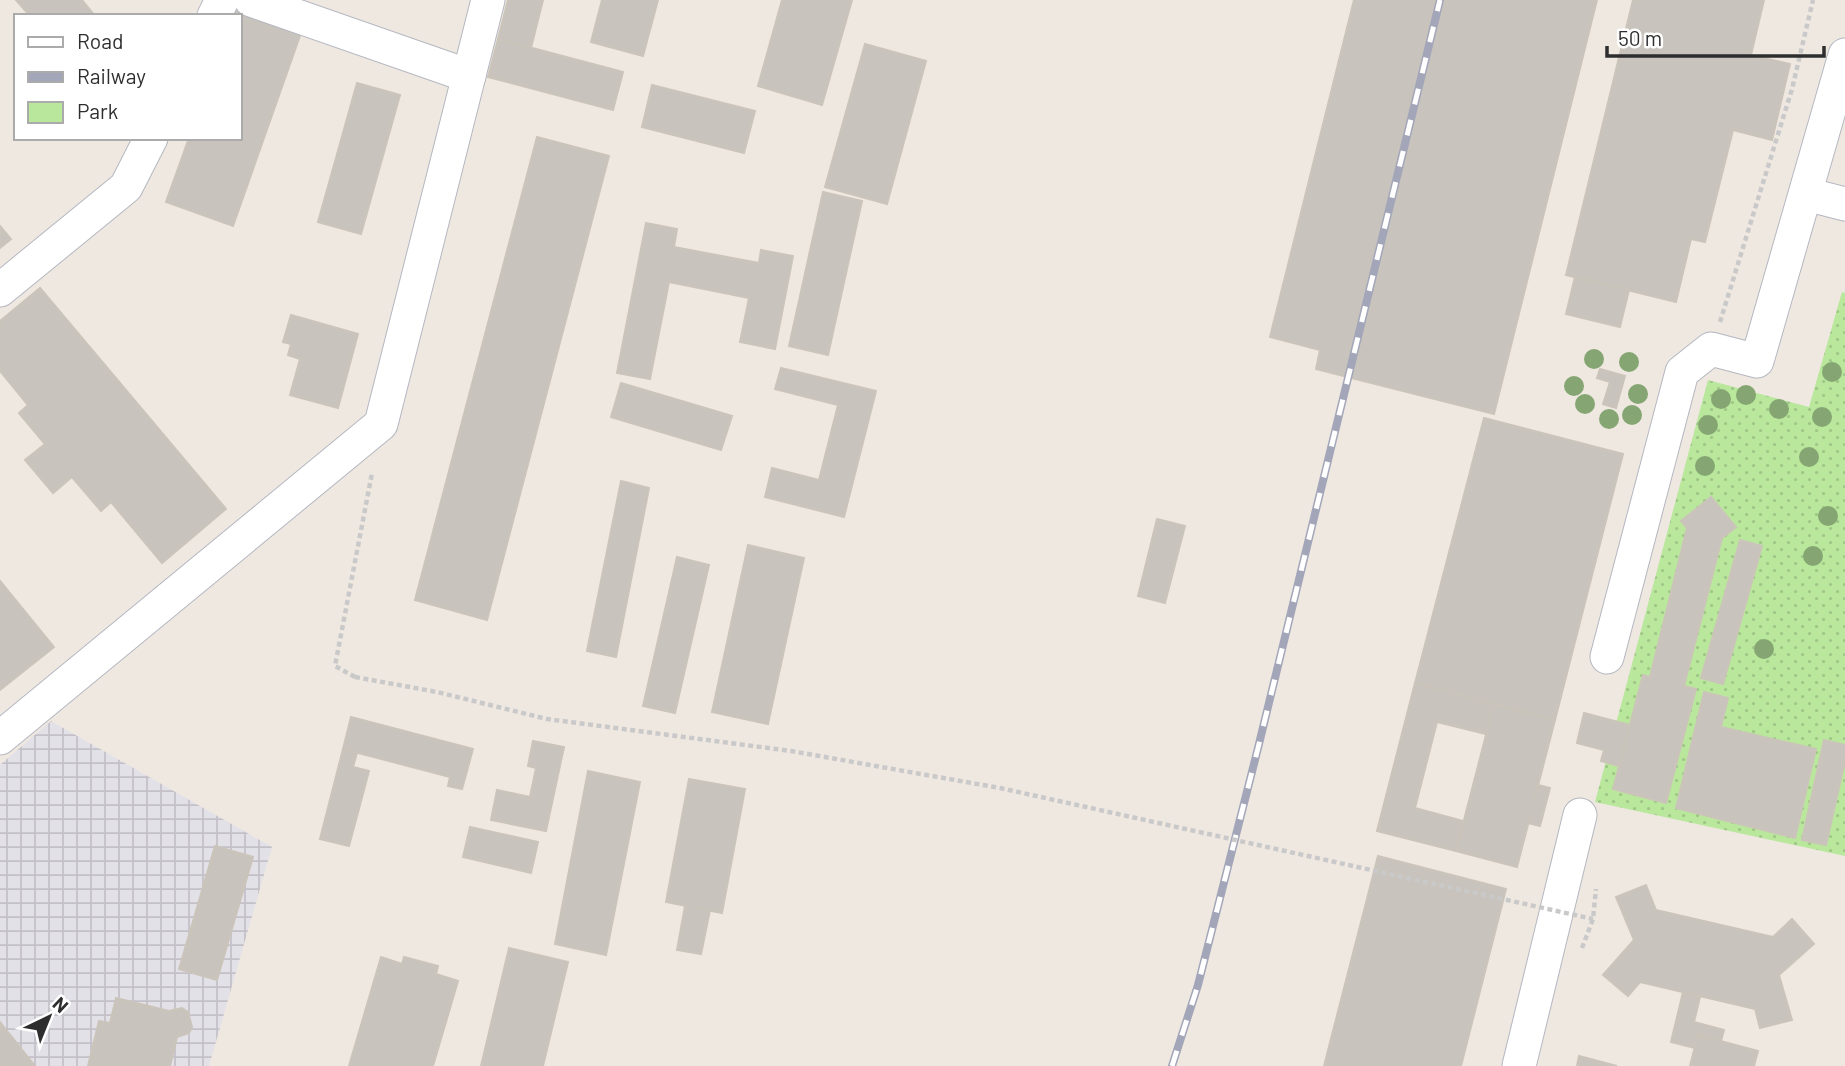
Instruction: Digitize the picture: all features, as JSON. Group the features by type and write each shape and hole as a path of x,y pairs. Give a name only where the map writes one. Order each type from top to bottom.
{"street":[{"path":"250,0 469,76"},
{"path":"0,738 381,424 488,0"},
{"path":"1607,657 1682,372 1711,349 1757,361 1845,55"},
{"path":"0,290 126,187 150,140"},
{"path":"1806,194 1845,204"},
{"path":"1519,1066 1580,815"}],"path":[{"path":"1711,349 1792,89 1813,0"},
{"path":"381,424 335,666 355,677 437,692 547,719 791,751 1000,788 1593,919"}],"shaded area":[{"path":"51,721 272,847 209,1066 0,1066 0,765"}],"green space":[{"path":"1842,292 1845,293 1845,856 1595,802 1708,380 1809,407"}],"building":[{"path":"16,0 82,0 93,14 28,14"},
{"path":"508,0 543,0 531,48 498,39"},
{"path":"602,0 658,0 643,56 591,42"},
{"path":"782,0 852,0 822,105 758,86"},
{"path":"1354,0 1597,0 1494,414 1316,369 1320,350 1270,337"},
{"path":"1633,0 1764,0 1751,55 1790,64 1772,140 1733,130 1705,242 1691,239 1676,302 1566,275"},
{"path":"235,7 302,30 233,226 166,202 188,140 242,140 242,14 233,14"},
{"path":"498,39 623,72 613,110 488,77"},
{"path":"865,44 926,61 887,204 825,187"},
{"path":"357,83 400,95 361,234 318,222"},
{"path":"652,85 755,111 744,153 642,127"},
{"path":"537,137 609,156 487,620 415,600"},
{"path":"823,192 862,201 828,355 789,346"},
{"path":"646,223 677,229 674,247 759,263 761,250 793,256 775,349 740,342 749,298 669,282 650,379 617,373"},
{"path":"0,226 11,239 0,248"},
{"path":"1575,277 1629,290 1620,327 1566,314"},
{"path":"40,288 226,509 162,563 111,502 101,511 72,477 53,493 25,460 45,444 19,413 28,405 0,371 0,321"},
{"path":"291,315 358,334 338,408 290,395 300,359 288,355 291,344 283,342"},
{"path":"781,368 876,391 844,517 765,497 772,468 819,480 838,405 775,389"},
{"path":"1600,369 1625,376 1616,408 1603,404 1610,382 1597,378"},
{"path":"621,383 732,416 721,450 611,417"},
{"path":"1484,418 1623,454 1555,720 1415,683"},
{"path":"621,481 649,488 616,657 587,651"},
{"path":"1711,497 1736,527 1722,538 1684,686 1696,689 1666,803 1613,789 1643,675 1650,677 1687,528 1681,521"},
{"path":"1157,519 1185,526 1165,603 1138,596"},
{"path":"1740,540 1762,546 1723,684 1701,678"},
{"path":"748,545 804,558 768,724 712,712"},
{"path":"677,557 709,565 675,713 643,706"},
{"path":"0,581 54,647 0,690"},
{"path":"1415,683 1494,704 1486,734 1437,722 1415,808 1463,821 1456,851 1377,831"},
{"path":"1704,692 1728,698 1721,727 1816,749 1795,838 1676,808"},
{"path":"1494,704 1555,720 1517,867 1456,851"},
{"path":"1584,713 1630,725 1619,766 1601,761 1604,750 1577,743"},
{"path":"351,717 473,749 462,789 448,786 450,777 343,749"},
{"path":"1824,740 1845,745 1845,761 1826,845 1802,840"},
{"path":"533,741 564,747 546,831 491,820 497,790 530,797 536,768 528,766"},
{"path":"343,749 357,753 353,767 369,771 349,846 320,839"},
{"path":"588,771 640,782 606,955 555,944"},
{"path":"689,779 745,789 722,913 666,902"},
{"path":"1538,785 1550,788 1540,826 1528,823"},
{"path":"470,827 538,842 531,873 463,857"},
{"path":"215,846 253,857 217,980 179,969"},
{"path":"1378,856 1506,889 1461,1066 1324,1066"},
{"path":"1646,885 1656,910 1773,937 1792,919 1814,944 1779,975 1792,1020 1760,1028 1755,1009 1640,982 1628,996 1603,975 1634,940 1616,897"},
{"path":"685,906 710,910 701,954 677,950"},
{"path":"509,948 568,962 543,1066 481,1066"},
{"path":"381,957 402,964 404,957 438,966 436,974 458,981 433,1066 349,1066"},
{"path":"1683,992 1700,997 1694,1022 1724,1030 1721,1041 1698,1035 1695,1048 1671,1042"},
{"path":"116,998 169,1011 182,1008 188,1012 192,1027 189,1033 177,1037 170,1066 88,1066 99,1021 110,1023"},
{"path":"0,1022 35,1066 0,1066"},
{"path":"1698,1035 1758,1051 1754,1066 1690,1066"},
{"path":"1579,1056 1617,1066 1577,1066"}],"railway":[{"path":"1172,1066 1198,985 1258,748 1440,0"}]}
